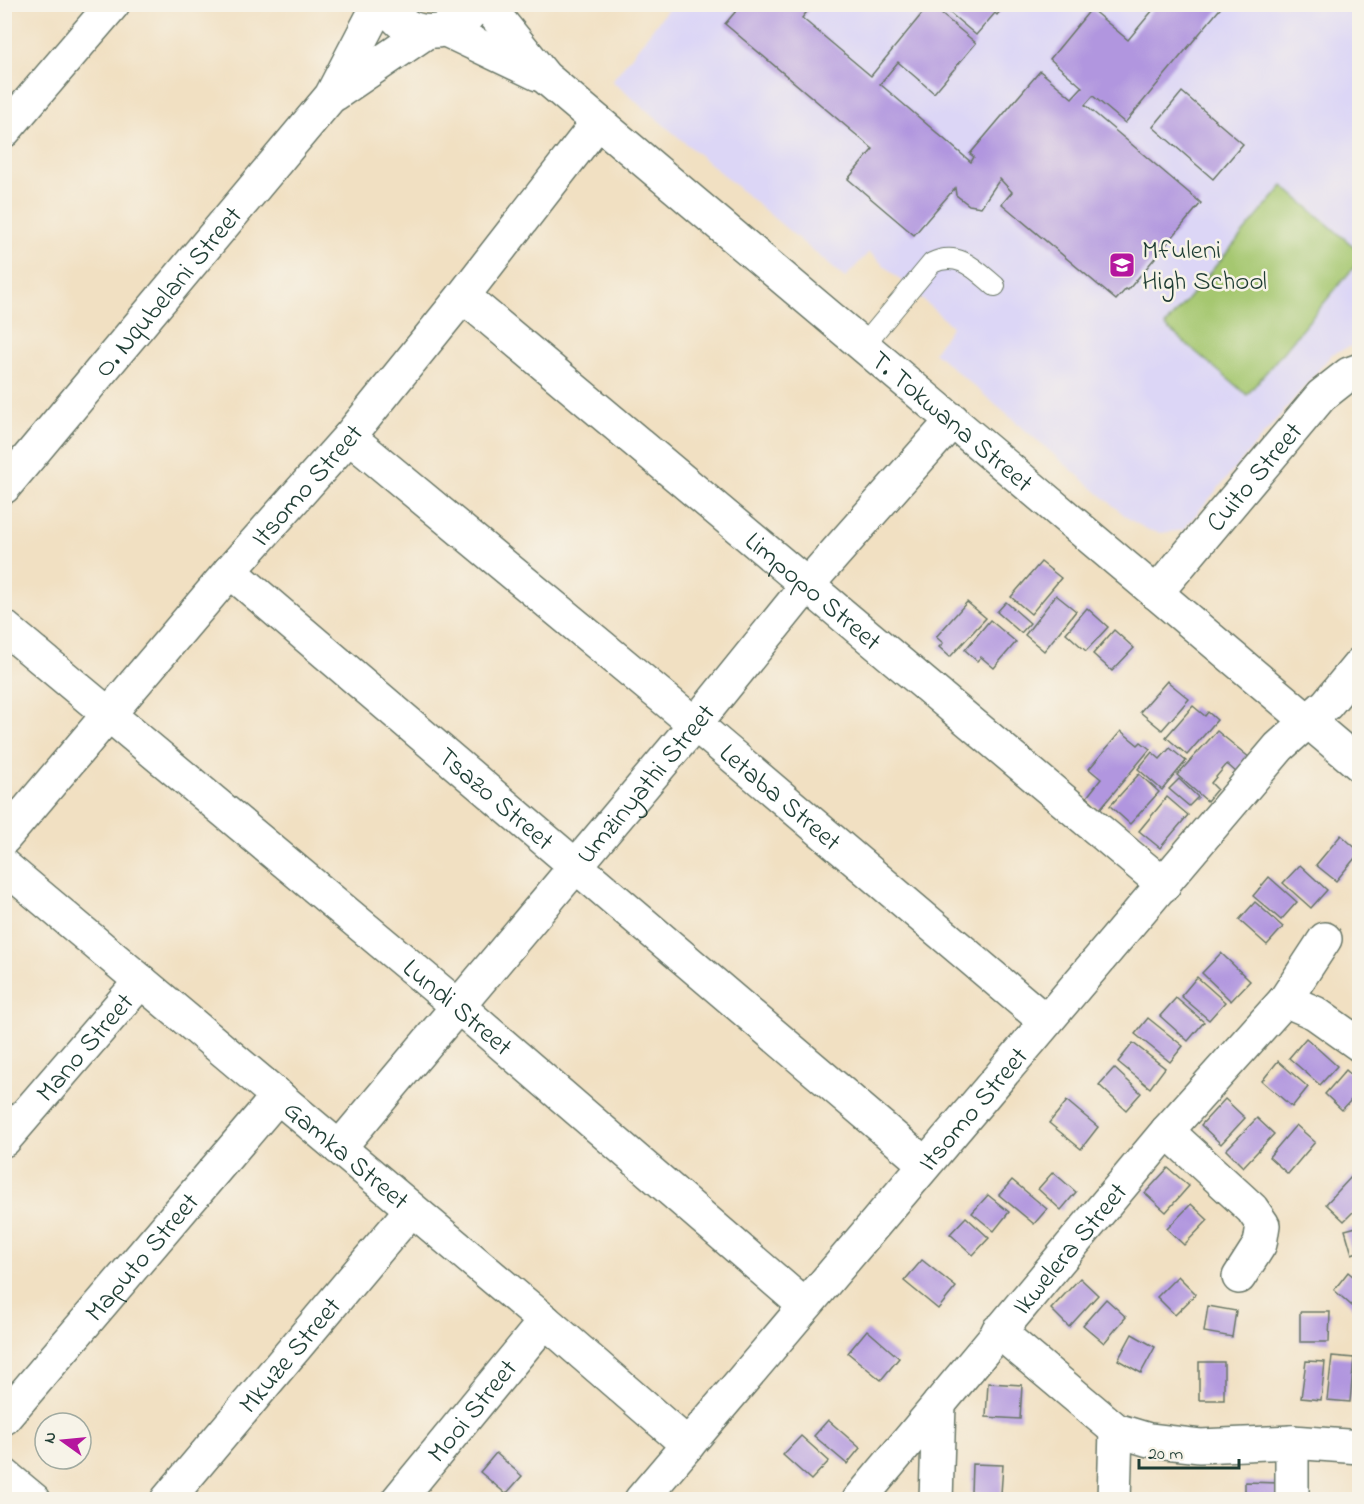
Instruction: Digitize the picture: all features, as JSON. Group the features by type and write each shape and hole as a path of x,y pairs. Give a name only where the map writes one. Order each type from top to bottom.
{"street":[{"path":"6,127 113,4"},
{"name":"O. Nqubelani Street","path":"4,487 331,96 379,4"},
{"name":"T. Tokwana Street","path":"387,4 399,20 411,28 436,31 545,77"},
{"name":"O. Nqubelani Street","path":"331,96 436,31 460,23 476,4"},
{"name":"T. Tokwana Street","path":"486,4 545,77 1359,765"},
{"name":"Itsomo Street","path":"4,838 230,571 349,437 463,296 598,122"},
{"name":"Limpopo Street","path":"463,296 1164,885"},
{"name":"Cuito Street","path":"1156,593 1321,396 1349,374 1359,370"},
{"name":"Umzinyathi Street","path":"339,1148 577,866 808,584 953,420"},
{"name":"Letaba Street","path":"349,437 695,724 1045,1021"},
{"name":"Tsazo Street","path":"230,571 925,1164"},
{"name":"Lundi Street","path":"4,627 459,1007 804,1305"},
{"name":"Itsomo Street","path":"641,1500 1286,739 1309,722 1359,664"},
{"name":"Gamka Street","path":"4,866 545,1321 688,1445"},
{"name":"Ikwelera Street","path":"859,1500 1167,1131 1285,1000 1325,939"},
{"name":"Mano Street","path":"4,1140 141,981"},
{"path":"1285,1000 1315,1013 1359,1045"},
{"name":"Maputo Street","path":"4,1418 278,1096"},
{"path":"1167,1131 1252,1209 1263,1225 1260,1244 1239,1277"},
{"name":"Mkuze Street","path":"167,1500 411,1210"},
{"name":"Mooi Street","path":"398,1500 545,1321"},
{"path":"998,1331 1116,1430 1149,1440 1200,1446 1292,1442 1359,1447"},
{"path":"936,1500 939,1404"},
{"path":"1114,1500 1116,1430"},
{"path":"1292,1442 1292,1500"},
{"path":"4,1475 34,1500"}],"lane":[{"path":"863,346 932,263 941,259 960,259 995,286"}],"shaded area":[{"name":"Mfuleni High School","path":"671,5 1359,5 1359,343 1332,354 1183,530 1161,533 1148,530 1129,519 934,352 952,326 869,252 845,278 612,81"}],"green space":[{"path":"1283,186 1359,251 1359,261 1247,395 1165,326"}],"building":[{"path":"742,4 813,4 802,18 871,76 930,4 1006,4 976,35 944,8 940,13 976,43 934,93 898,62 880,84 971,162 974,157 970,154 1040,71 1072,98 1082,87 1050,59 1091,9 1128,40 1158,4 1224,4 1125,123 1093,96 1085,105 1201,203 1128,290 1126,289 1116,300 1002,204 1012,192 1000,179 981,207 969,205 956,195 955,188 914,235 848,179 873,149 725,24"},
{"path":"1182,92 1243,144 1213,179 1153,127"},
{"path":"1041,562 1061,578 1031,614 1011,597"},
{"path":"1056,595 1076,611 1044,651 1025,635"},
{"path":"967,602 986,618 950,657 939,647 943,643 936,637"},
{"path":"1006,602 1030,623 1021,633 997,612"},
{"path":"1087,608 1108,627 1086,651 1066,633"},
{"path":"990,620 1016,642 994,668 981,657 977,661 965,650"},
{"path":"1114,630 1134,648 1112,671 1093,654"},
{"path":"1167,681 1189,699 1162,730 1140,712"},
{"path":"1193,706 1205,716 1208,712 1217,720 1187,755 1166,737"},
{"path":"1121,731 1138,745 1141,742 1150,749 1100,809 1087,797 1101,779 1089,769"},
{"path":"1217,731 1250,758 1237,773 1227,764 1211,783 1217,789 1207,801 1177,775"},
{"path":"1170,748 1186,761 1162,790 1138,769 1152,752 1160,759"},
{"path":"1139,774 1159,792 1130,824 1110,806"},
{"path":"1179,779 1198,797 1189,806 1169,789"},
{"path":"1167,797 1188,815 1160,848 1139,831"},
{"path":"1341,835 1360,852 1336,881 1316,865"},
{"path":"1300,865 1327,890 1311,908 1283,883"},
{"path":"1269,877 1297,902 1281,920 1253,896"},
{"path":"1255,902 1283,927 1267,945 1239,920"},
{"path":"1221,953 1250,981 1231,1001 1202,973"},
{"path":"1197,977 1225,1002 1209,1020 1181,996"},
{"path":"1176,998 1204,1022 1188,1041 1160,1016"},
{"path":"1148,1018 1183,1046 1170,1062 1135,1034"},
{"path":"1306,1038 1337,1066 1320,1085 1289,1058"},
{"path":"1133,1043 1165,1068 1150,1088 1118,1062"},
{"path":"1278,1061 1308,1087 1292,1107 1262,1081"},
{"path":"1114,1068 1141,1093 1126,1110 1099,1085"},
{"path":"1346,1070 1360,1083 1360,1090 1342,1110 1325,1094"},
{"path":"1225,1099 1245,1118 1221,1144 1201,1125"},
{"path":"1067,1101 1098,1127 1081,1149 1049,1123"},
{"path":"1257,1118 1274,1134 1243,1167 1226,1150"},
{"path":"1296,1125 1315,1142 1288,1174 1269,1157"},
{"path":"1168,1168 1189,1186 1166,1212 1145,1193"},
{"path":"1053,1172 1076,1192 1061,1210 1038,1189"},
{"path":"1352,1176 1360,1183 1360,1205 1344,1221 1326,1204"},
{"path":"1012,1180 1047,1209 1034,1224 999,1195"},
{"path":"988,1195 1009,1212 994,1231 972,1213"},
{"path":"1191,1204 1208,1220 1184,1245 1167,1229"},
{"path":"966,1217 989,1238 973,1255 950,1234"},
{"path":"1360,1226 1360,1251 1352,1254 1345,1230"},
{"path":"922,1260 956,1287 938,1309 904,1281"},
{"path":"1348,1272 1360,1282 1360,1313 1334,1290"},
{"path":"1178,1276 1196,1294 1175,1315 1157,1297"},
{"path":"1080,1278 1098,1295 1069,1327 1051,1309"},
{"path":"1106,1299 1126,1317 1104,1343 1083,1325"},
{"path":"1208,1306 1236,1311 1232,1337 1204,1332"},
{"path":"1300,1312 1330,1312 1329,1342 1300,1342"},
{"path":"867,1330 899,1358 881,1380 848,1353"},
{"path":"1132,1334 1155,1347 1141,1373 1118,1360"},
{"path":"1332,1356 1354,1358 1350,1402 1327,1400"},
{"path":"1306,1361 1325,1362 1321,1400 1301,1398"},
{"path":"1199,1362 1224,1362 1224,1400 1199,1400"},
{"path":"988,1383 1022,1385 1020,1419 986,1417"},
{"path":"828,1420 860,1448 847,1464 814,1436"},
{"path":"801,1436 829,1461 811,1480 783,1455"},
{"path":"496,1453 522,1476 506,1494 480,1472"},
{"path":"972,1464 1003,1465 1001,1494 971,1493"},
{"path":"1245,1482 1279,1483 1278,1500 1245,1500"}],"place":[{"name":"Mfuleni High School","path":"1122,265"}]}
